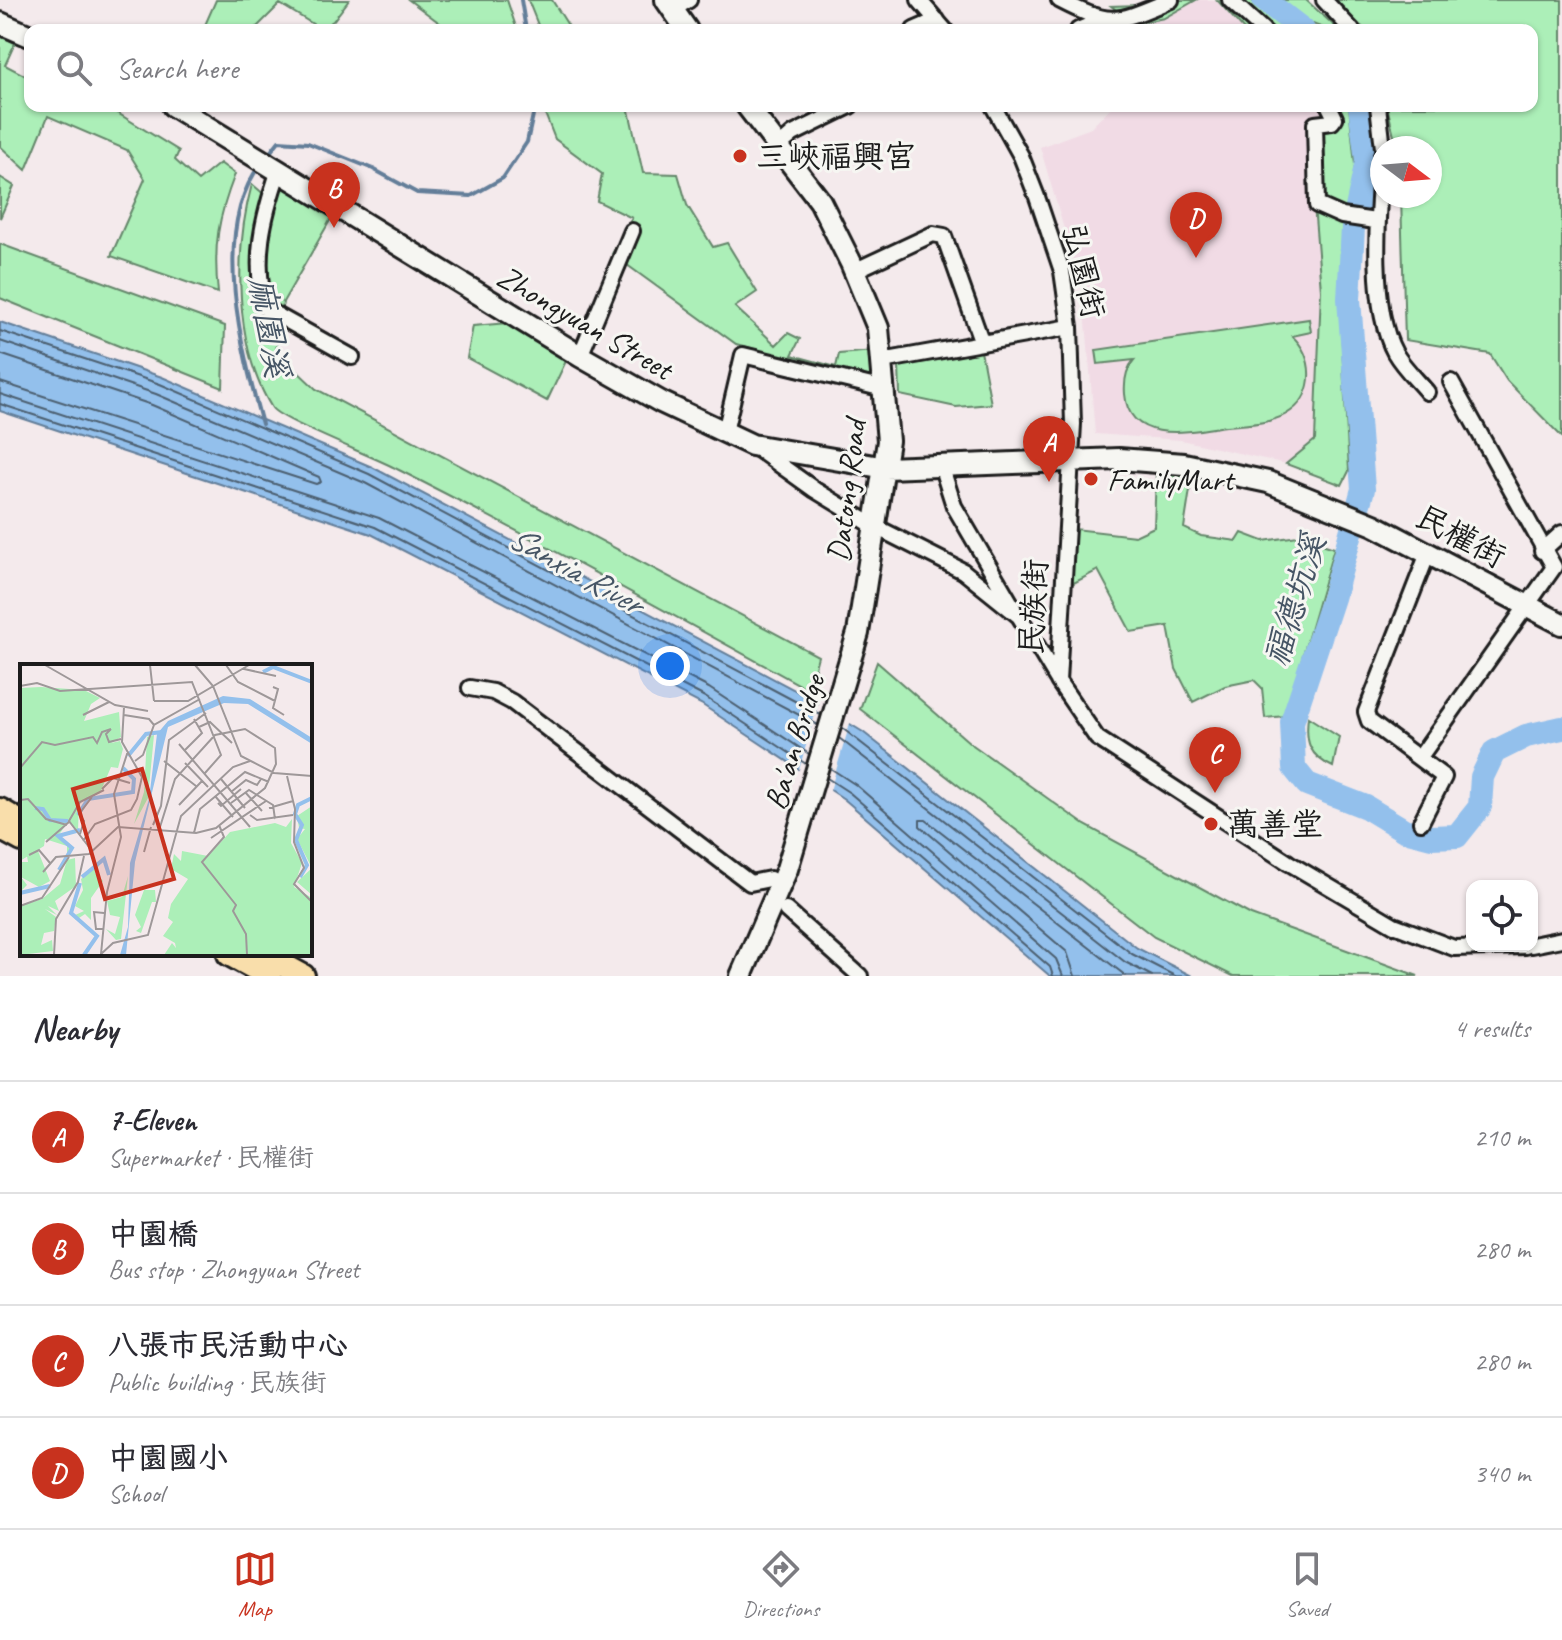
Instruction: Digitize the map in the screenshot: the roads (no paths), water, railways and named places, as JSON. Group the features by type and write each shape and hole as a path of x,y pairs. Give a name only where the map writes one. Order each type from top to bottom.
{"main road":[{"path":"0,810 20,822"},
{"path":"0,828 20,839"},
{"path":"233,956 269,976"},
{"path":"267,956 303,976"}],"street":[{"path":"919,0 940,24"},
{"path":"1059,0 1102,20 1121,21 1171,0"},
{"path":"1230,0 1256,24"},
{"path":"1324,0 1346,24"},
{"path":"676,3 685,24"},
{"path":"1092,24 1102,20"},
{"path":"0,23 24,33"},
{"name":"Zhongyuan Street","path":"184,112 580,356 661,402 752,445 886,468"},
{"name":"Datong Road","path":"756,112 778,147 820,201 878,328 884,389 886,468 858,633"},
{"path":"778,147 793,134 838,112"},
{"name":"弘園街","path":"996,112 1021,156 1062,271 1070,327 1071,459"},
{"path":"1332,112 1335,118 1332,122 1315,124 1317,205 1342,216 1370,221"},
{"path":"1379,112 1384,136"},
{"path":"279,170 265,210 259,252 259,287 266,309 352,357"},
{"path":"1372,208 1370,221 1387,327 1395,353 1427,392"},
{"path":"580,356 632,231"},
{"path":"854,271 933,234 944,236 982,343"},
{"path":"882,361 1070,327"},
{"path":"725,432 743,355 884,389"},
{"path":"1420,757 1558,570 1542,551 1451,382"},
{"path":"752,445 815,490 874,526 963,571 1019,616"},
{"path":"886,468 1071,459"},
{"name":"民權街","path":"1071,459 1184,464 1268,482 1374,525 1562,624"},
{"name":"民族街","path":"1071,459 1058,681 1097,738 1289,863 1394,925 1454,948 1466,948"},
{"path":"941,465 954,506 1058,681"},
{"path":"1542,551 1562,533"},
{"path":"1421,822 1444,777 1369,721 1366,712 1428,553"},
{"name":"Ba'an Bridge","path":"778,874 858,633"},
{"path":"470,688 493,692 512,702 750,883 778,874"},
{"path":"741,976 778,874"},
{"path":"786,910 860,976"},
{"path":"1538,944 1562,939"}],"water":[{"path":"0,322 162,377 372,467 793,689 863,732 1137,948 1192,976 1050,976 844,799 701,704 371,534 0,411"}],"waterway":[{"name":"麻園溪","path":"521,0 525,24"},
{"name":"福德坑溪","path":"1264,0 1295,24"},
{"name":"麻園溪","path":"268,155 279,141 308,143 373,169 417,193 471,196 503,178 527,142 534,112"},
{"name":"福德坑溪","path":"1361,112 1367,161 1353,227 1349,299 1363,489 1333,598 1292,722 1294,768 1307,784 1366,807 1404,830 1431,837 1457,836 1480,807 1482,777 1494,752 1526,736 1562,728"},
{"name":"麻園溪","path":"260,165 245,192 236,223 233,257 239,327 262,424"}],"place":[{"name":"三峽福興宮","path":"740,156"},
{"name":"中園橋","path":"334,228"},
{"name":"中園國小","path":"1196,258"},
{"name":"FamilyMart","path":"1091,479"},
{"name":"7-Eleven","path":"1049,482"},
{"name":"八張市民活動中心","path":"1215,793"},
{"name":"萬善堂","path":"1211,824"}],"water label":[{"name":"Sanxia River","path":"576,569"}]}
